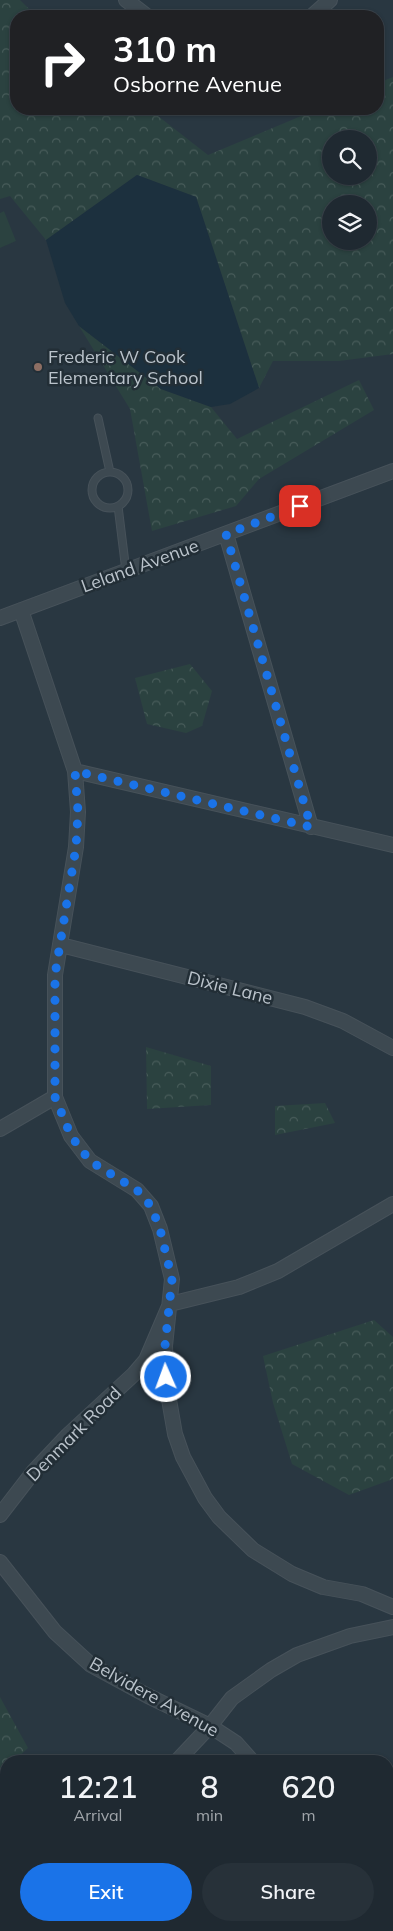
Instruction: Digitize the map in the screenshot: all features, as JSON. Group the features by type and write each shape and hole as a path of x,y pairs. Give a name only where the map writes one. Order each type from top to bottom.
{"street":[{"path":"126,0 139,10"},
{"path":"319,10 330,0"},
{"name":"Leland Avenue","path":"0,618 393,471"},
{"path":"226,534 311,827"},
{"path":"21,610 75,771 78,812 76,847 55,975 55,1097 71,1136 90,1161 137,1190 151,1206 167,1254 172,1279 165,1346 170,1412 183,1457 205,1498 235,1534 272,1563 323,1587 362,1594 393,1607"},
{"path":"75,771 311,827 393,844"},
{"name":"Dixie Lane","path":"61,945 305,1007 343,1021 393,1048"},
{"path":"0,1129 55,1097"},
{"path":"170,1304 238,1287 278,1271 393,1204"},
{"name":"Denmark Road","path":"0,1515 34,1471 68,1435 134,1374 146,1360 170,1304"},
{"name":"Belvidere Avenue","path":"0,1562 55,1632 91,1665 148,1696 210,1726 236,1743 247,1755"},
{"path":"182,1755 210,1726 232,1698 271,1670 297,1656 350,1636 393,1626"}],"lane":[{"path":"98,418 110,472"},
{"path":"104,472 110,472 121,476 127,486 126,497 118,506 106,508 94,497 92,485 94,480 104,472"},
{"path":"118,506 126,571"}],"green space":[{"path":"0,0 20,0 30,10 10,10 10,115 157,115 208,155 304,115 384,115 384,81 393,77 393,354 339,361 273,361 259,388 196,197 137,175 46,240 10,196 0,199"},
{"path":"4,211 16,241 0,248 0,213"},
{"path":"79,326 161,389 211,407 237,439 359,380 374,410 259,479 236,506 152,531 130,409"},
{"path":"190,664 212,691 202,726 186,733 147,724 135,678"},
{"path":"146,1047 211,1066 211,1105 147,1109"},
{"path":"325,1103 335,1123 275,1135 275,1106"},
{"path":"374,1320 393,1337 393,1479 349,1495 292,1464 273,1403 263,1356"},
{"path":"0,1697 28,1748 20,1755 0,1755"}],"water":[{"path":"137,175 196,197 259,388 230,404 211,407 161,389 79,326 65,303 46,240"}],"place":[{"name":"Frederic W Cook Elementary School","path":"38,367"}],"route":[{"path":"166,1377 165,1346 172,1279 160,1229 151,1206 137,1190 90,1161 71,1136 55,1097 55,975 76,847 78,812 75,771 311,827 226,534 300,506"}]}
